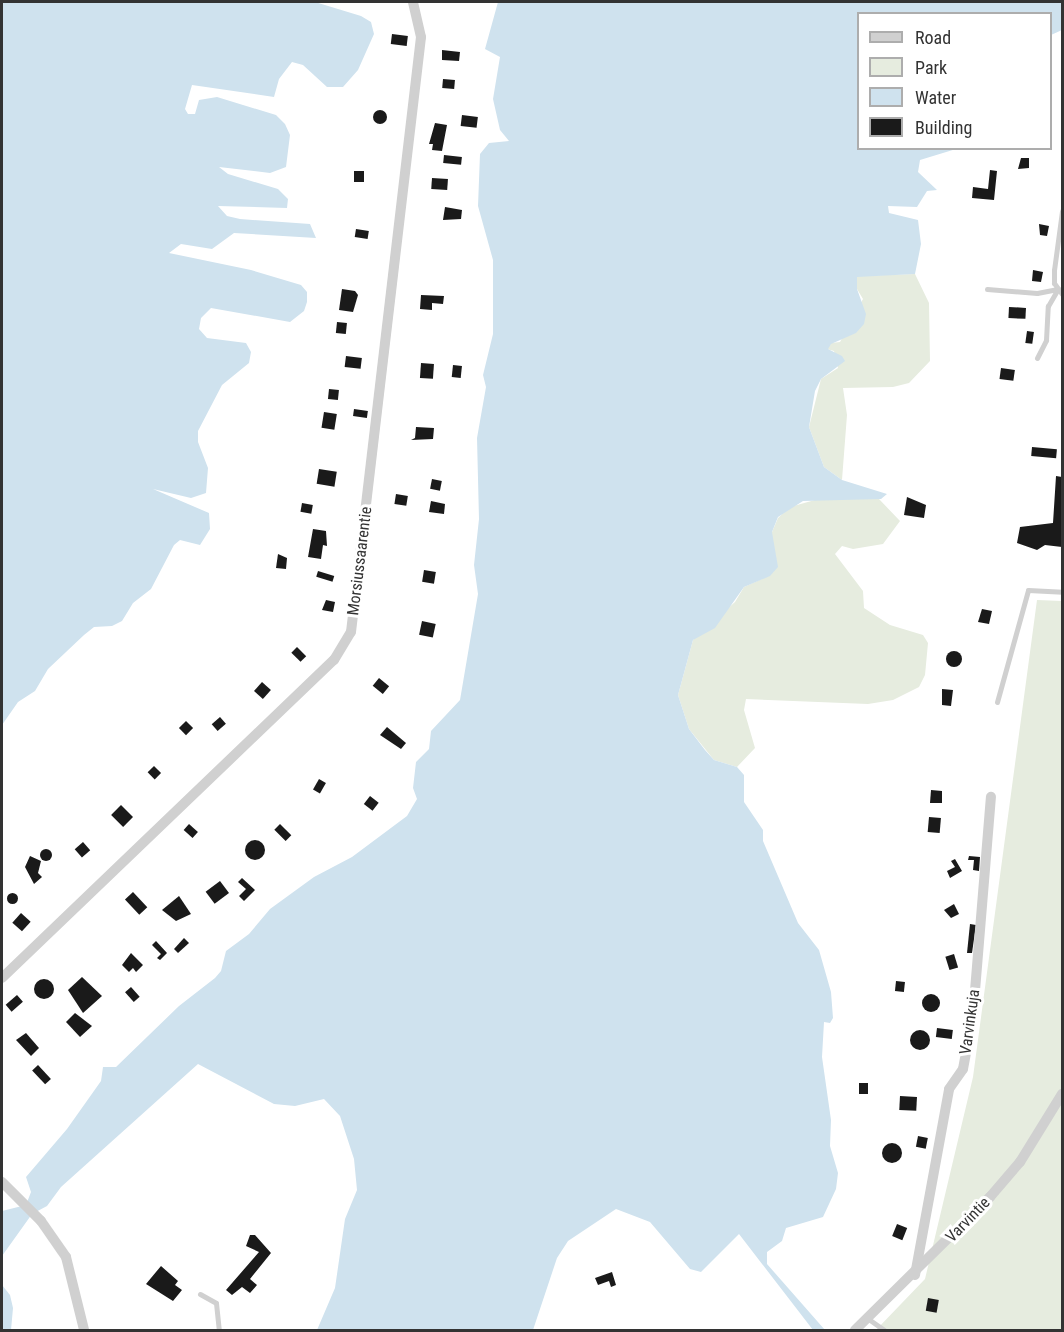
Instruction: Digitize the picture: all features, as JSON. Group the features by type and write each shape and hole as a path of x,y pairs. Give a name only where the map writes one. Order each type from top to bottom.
{"street":[{"name":"Morsiussaarentie","path":"2,978 334,660 351,632 421,37 412,2"},
{"name":"Varvinkuja","path":"915,1275 949,1089 963,1069 973,1015 991,797"},
{"name":"Varvintie","path":"855,1330 968,1222 1020,1162 1062,1094"},
{"path":"2,1182 36,1215 66,1257 84,1330"}],"lane":[{"path":"1060,292 1054,270 1062,211"},
{"path":"987,289 1037,293 1060,292"},
{"path":"1037,358 1046,340 1048,306 1060,292"},
{"path":"997,702 1028,590 1062,592"},
{"path":"200,1294 216,1304 219,1330"},
{"path":"867,1318 884,1330"}],"green space":[{"path":"915,274 929,303 930,361 909,383 893,387 843,388 847,415 842,480 824,467 809,427 821,379 838,368 834,351 827,349 831,343 840,342 863,299 857,289 857,276"},
{"path":"822,498 879,499 900,521 883,544 853,549 842,546 835,554 863,591 864,608 890,625 923,635 928,643 925,675 919,687 893,700 868,704 746,699 744,710 755,748 737,767 714,760 689,729 678,695 693,640 735,602 744,587 764,578 772,532 778,518 790,507"},
{"path":"1037,600 1062,601 1062,1330 876,1330 925,1279 973,1077"}],"water":[{"path":"2,2 315,2 361,16 371,22 374,34 358,70 343,87 327,87 303,65 292,62 279,79 274,97 192,85 185,109 188,114 195,114 199,100 217,97 276,115 285,124 290,135 286,167 270,173 219,167 228,174 278,189 288,199 287,208 218,206 227,216 240,219 310,224 316,238 234,233 212,249 181,244 169,253 251,270 301,285 307,292 307,302 304,311 290,322 211,308 201,318 199,329 207,338 246,343 251,352 249,363 222,385 198,431 198,442 208,468 206,493 191,498 153,489 209,513 210,529 200,545 180,540 174,545 151,589 133,603 122,621 112,626 94,627 84,635 48,669 35,691 18,702 2,725"},
{"path":"498,2 1062,2 1062,30 1052,35 1052,12 857,12 857,150 953,150 920,160 918,172 937,190 927,191 917,207 888,206 889,213 918,220 921,244 915,274 857,277 857,289 866,314 864,324 856,333 831,344 828,349 842,356 845,361 821,379 815,391 809,427 824,467 842,480 887,494 881,499 803,501 778,517 772,532 778,567 770,576 744,587 715,628 693,640 678,695 689,729 705,750 714,760 737,767 744,775 744,802 763,830 763,841 798,923 819,950 831,992 833,1018 830,1023 824,1022 822,1057 831,1120 830,1146 838,1173 836,1189 823,1217 786,1228 782,1241 767,1252 767,1264 825,1330 813,1330 739,1234 701,1272 690,1269 650,1222 616,1209 568,1241 557,1258 533,1330 317,1330 335,1288 345,1219 357,1190 354,1159 340,1116 324,1099 295,1106 274,1104 198,1064 61,1187 47,1206 32,1214 2,1256 2,1211 26,1205 31,1192 26,1177 67,1129 101,1081 103,1067 116,1067 179,1006 215,978 221,971 226,951 249,934 270,909 314,877 352,857 407,816 417,799 413,788 416,762 429,749 431,731 460,700 478,594 474,565 479,519 477,438 486,387 483,375 493,334 493,260 478,206 480,154 489,143 509,141 500,130 493,99 500,57 485,49"},
{"path":"2,1285 10,1295 13,1308 11,1330 2,1330"}],"building":[{"path":"392,34 408,36 407,46 391,44"},
{"path":"442,50 460,52 459,61 442,60"},
{"path":"443,79 455,80 454,89 442,88"},
{"path":"377,110 383,110 387,117 383,124 377,124 373,120 373,114"},
{"path":"462,115 478,117 477,128 461,126"},
{"path":"435,123 447,125 442,151 432,150 433,144 429,144"},
{"path":"444,155 462,157 461,165 443,163"},
{"path":"1021,158 1029,158 1029,168 1018,169"},
{"path":"990,170 997,171 994,200 972,198 973,187 988,189"},
{"path":"354,171 364,171 364,182 354,182"},
{"path":"432,178 448,179 447,190 431,189"},
{"path":"445,207 462,210 461,219 443,220"},
{"path":"1039,224 1049,226 1047,236 1040,235"},
{"path":"356,229 369,231 368,239 355,237"},
{"path":"1033,270 1043,272 1041,282 1032,281"},
{"path":"342,289 355,291 358,295 353,312 339,310"},
{"path":"421,295 444,296 443,304 432,303 432,310 420,309"},
{"path":"1009,307 1026,308 1025,319 1008,318"},
{"path":"337,322 347,323 346,334 336,333"},
{"path":"1027,331 1034,332 1032,344 1025,343"},
{"path":"346,356 362,358 361,369 345,367"},
{"path":"421,363 434,364 433,379 420,378"},
{"path":"453,365 462,366 461,378 452,377"},
{"path":"1001,368 1015,370 1013,381 999,379"},
{"path":"329,389 339,390 338,400 328,399"},
{"path":"354,409 368,411 367,418 353,416"},
{"path":"324,412 337,414 334,430 321,428"},
{"path":"416,427 434,428 433,439 411,440 415,438"},
{"path":"1032,447 1057,449 1056,458 1031,456"},
{"path":"319,469 337,472 334,487 317,484"},
{"path":"1056,476 1062,477 1062,547 1045,545 1037,550 1017,543 1020,527 1053,523"},
{"path":"432,479 442,481 440,491 430,489"},
{"path":"396,494 408,496 406,506 394,504"},
{"path":"907,497 926,505 924,518 904,515"},
{"path":"431,501 445,504 444,514 429,512"},
{"path":"302,503 313,505 311,514 300,512"},
{"path":"313,529 326,531 327,546 323,545 321,559 308,557"},
{"path":"278,554 287,558 286,569 276,568"},
{"path":"424,570 436,572 434,584 422,582"},
{"path":"318,571 334,576 333,582 316,577"},
{"path":"326,600 335,602 333,612 322,610"},
{"path":"982,609 992,611 989,624 978,622"},
{"path":"422,621 436,624 433,638 419,635"},
{"path":"297,647 306,656 301,662 291,653"},
{"path":"954,651 960,653 962,659 960,665 954,667 948,665 946,659 948,653"},
{"path":"379,678 389,686 383,694 373,686"},
{"path":"262,682 271,690 263,699 254,691"},
{"path":"942,689 953,690 951,706 942,705"},
{"path":"220,717 226,724 218,731 212,724"},
{"path":"186,721 193,728 186,735 179,728"},
{"path":"387,727 406,743 401,749 380,735"},
{"path":"154,766 161,773 155,779 148,772"},
{"path":"319,779 326,783 320,793 313,789"},
{"path":"931,790 942,791 942,803 930,803"},
{"path":"370,796 379,803 373,811 364,804"},
{"path":"121,805 133,817 123,827 111,815"},
{"path":"929,817 941,818 940,833 928,832"},
{"path":"189,824 198,832 193,838 184,830"},
{"path":"280,824 291,835 286,841 274,830"},
{"path":"251,840 259,840 265,846 265,854 259,860 251,860 245,854 245,846"},
{"path":"83,842 90,850 82,858 75,849"},
{"path":"46,849 52,855 46,861 40,855"},
{"path":"30,856 41,861 38,873 42,877 34,884 25,867"},
{"path":"969,856 980,857 979,871 973,870 974,860 968,860"},
{"path":"955,859 962,871 950,878 947,871 955,867 951,861"},
{"path":"242,878 255,890 244,901 239,896 246,889 238,882"},
{"path":"220,881 229,893 215,904 206,892"},
{"path":"12,892 18,898 12,904 6,898"},
{"path":"133,892 147,907 139,915 125,900"},
{"path":"179,896 191,914 176,921 162,910"},
{"path":"954,904 959,914 951,918 944,910"},
{"path":"21,913 31,922 22,931 12,923"},
{"path":"970,924 976,925 972,953 967,953"},
{"path":"184,938 189,943 178,953 174,949"},
{"path":"156,941 167,953 160,960 157,958 161,954 152,945"},
{"path":"131,953 143,965 136,972 133,968 129,972 122,965"},
{"path":"954,954 958,967 949,970 945,957"},
{"path":"82,977 102,996 83,1013 68,990"},
{"path":"44,979 51,982 54,989 51,996 44,999 37,996 34,989 37,982"},
{"path":"896,981 905,982 904,992 895,991"},
{"path":"131,987 140,997 134,1002 125,992"},
{"path":"927,994 935,994 940,999 938,1010 927,1012 922,1007 922,999"},
{"path":"17,995 23,1002 12,1012 6,1005"},
{"path":"75,1013 92,1026 80,1037 66,1022"},
{"path":"937,1028 953,1030 952,1039 936,1037"},
{"path":"920,1030 927,1033 930,1040 927,1047 920,1050 913,1047 910,1040 913,1033"},
{"path":"26,1033 39,1048 31,1056 16,1040"},
{"path":"38,1065 51,1079 45,1084 32,1070"},
{"path":"859,1083 868,1083 868,1094 859,1094"},
{"path":"900,1096 917,1097 916,1111 899,1110"},
{"path":"918,1136 928,1138 926,1149 916,1147"},
{"path":"892,1143 899,1146 902,1153 899,1160 892,1163 885,1160 882,1153 885,1146"},
{"path":"897,1224 907,1228 902,1240 892,1236"},
{"path":"250,1235 255,1235 271,1253 250,1279 257,1285 250,1293 242,1287 232,1295 226,1290 259,1252 246,1246"},
{"path":"161,1266 178,1281 175,1285 182,1290 173,1301 146,1284"},
{"path":"612,1272 616,1285 611,1287 609,1281 598,1285 595,1278"},
{"path":"928,1298 939,1300 937,1313 926,1311"}]}
